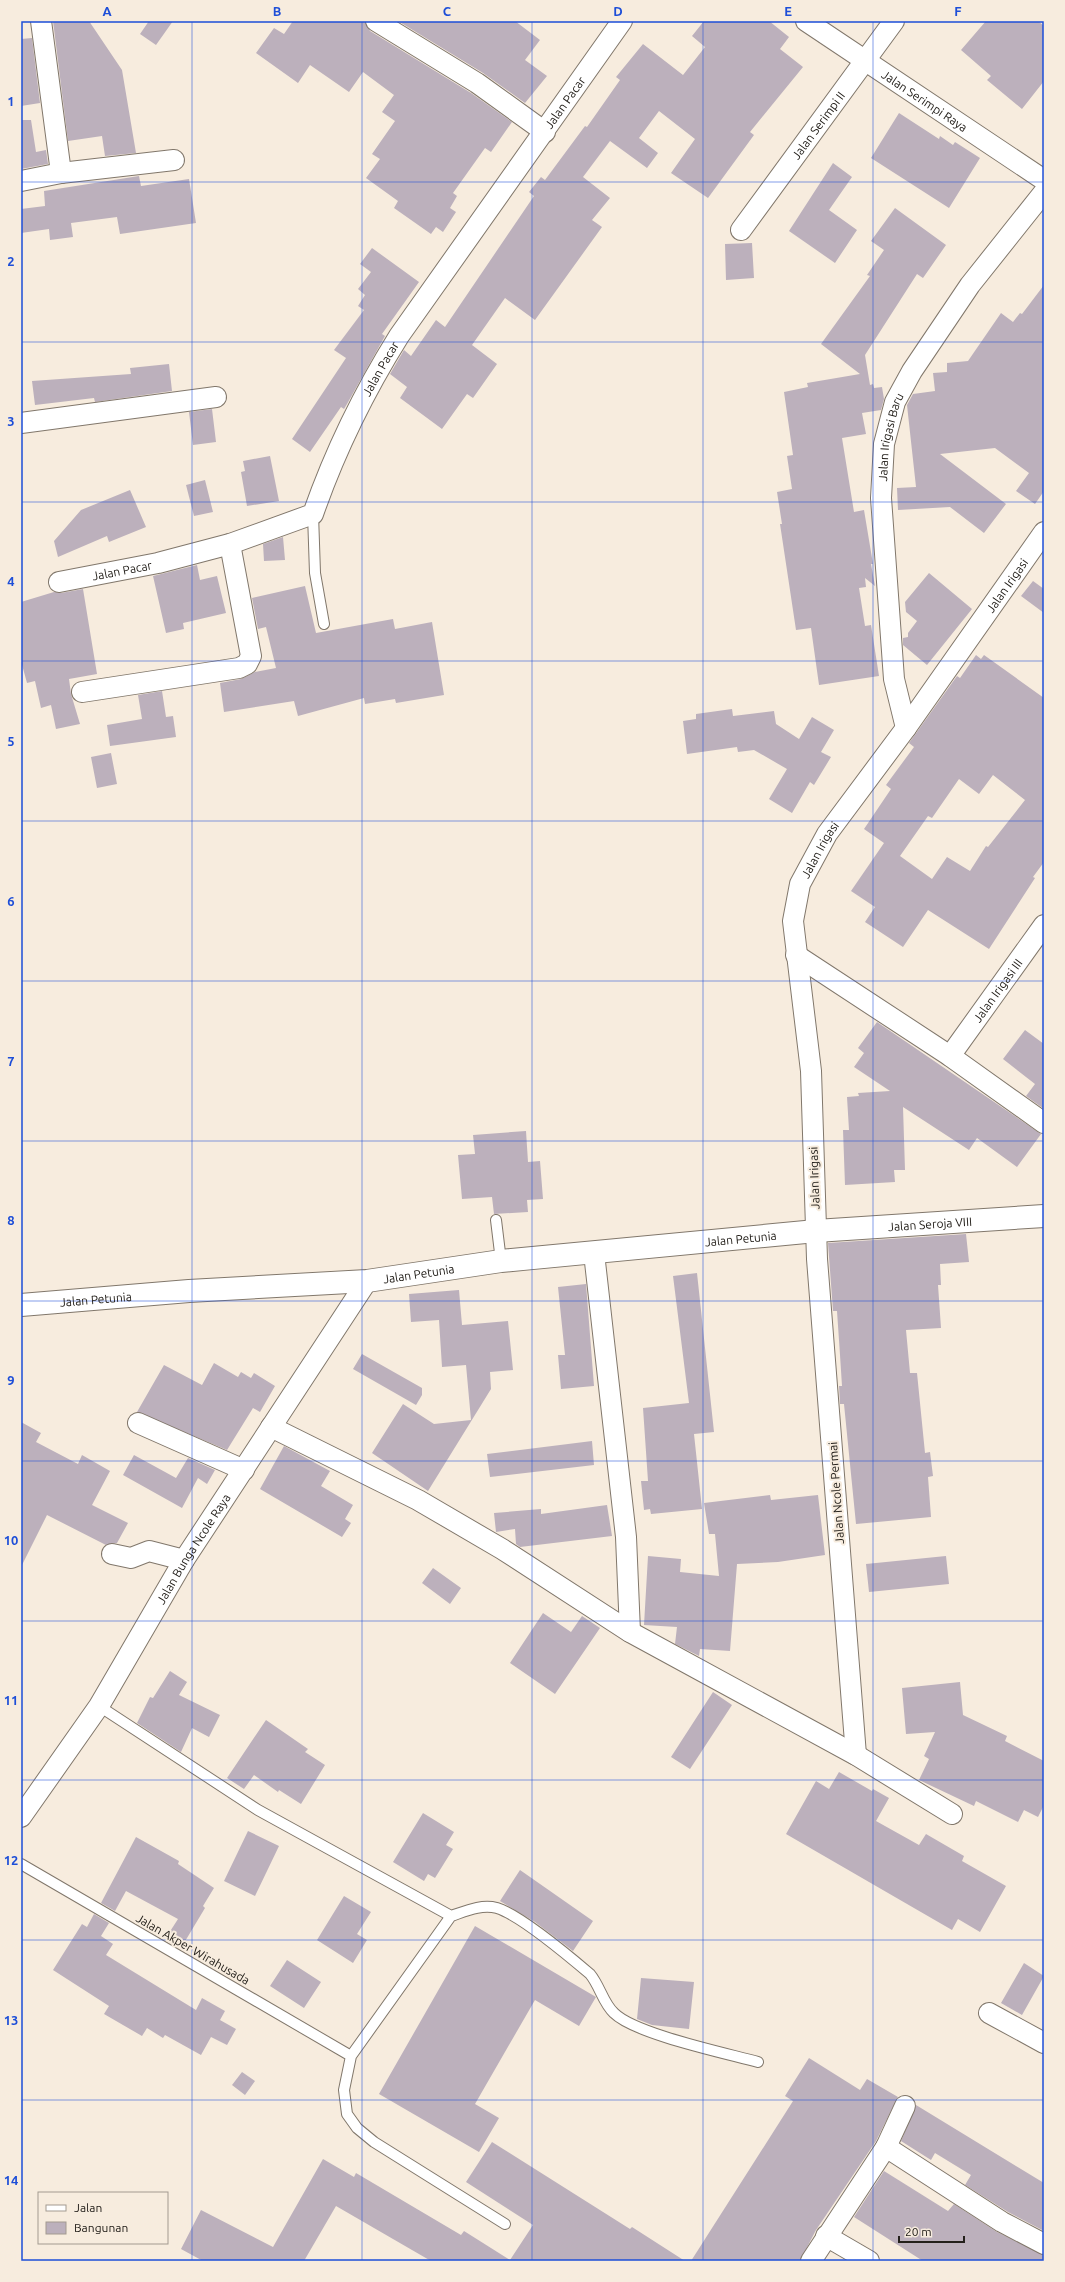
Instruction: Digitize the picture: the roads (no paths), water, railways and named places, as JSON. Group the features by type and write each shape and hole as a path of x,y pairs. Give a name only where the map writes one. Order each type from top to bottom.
{"street":[{"path":"41,21 61,173"},
{"path":"376,21 477,83 545,132"},
{"name":"Jalan Pacar","path":"59,582 158,563 230,544 312,514 326,477 371,381 399,336 545,132 622,21"},
{"name":"Jalan Serimpi Raya","path":"806,21 1044,180"},
{"name":"Jalan Serimpi II","path":"741,230 894,21"},
{"path":"21,181 61,173 174,160"},
{"name":"Jalan Irigasi Baru","path":"906,728 894,679 881,498 884,444 895,402 912,371 970,285 1044,192"},
{"path":"21,423 216,397"},
{"name":"Jalan Irigasi","path":"816,1231 811,1071 793,921 800,884 808,867 828,834 906,728 1044,532"},
{"path":"82,692 239,668 247,664 251,656 230,544"},
{"name":"Jalan Irigasi III","path":"950,1056 1044,925"},
{"path":"796,955 950,1056 1044,1123"},
{"name":"Jalan Seroja VIII","path":"816,1231 1044,1216"},
{"name":"Jalan Petunia","path":"21,1305 189,1291 367,1281 501,1261 816,1231"},
{"name":"Jalan Ncole Permai","path":"816,1231 856,1755"},
{"path":"594,1253 626,1537 630,1632"},
{"name":"Jalan Bunga Ncole Raya","path":"21,1817 99,1706 184,1560 367,1281"},
{"path":"138,1423 244,1470"},
{"path":"271,1427 418,1500 502,1549 630,1632 856,1755 952,1814"},
{"path":"112,1554 131,1558 149,1551 184,1560"},
{"path":"989,2013 1044,2043"},
{"path":"811,2261 826,2236 886,2147 905,2106"},
{"path":"886,2147 1002,2222 1044,2244"},
{"path":"826,2236 869,2261"}],"lane":[{"path":"312,514 315,573 324,624"},
{"path":"496,1220 501,1261"},
{"path":"99,1706 258,1810 451,1916"},
{"name":"Jalan Akper Wirahusada","path":"21,1864 351,2056"},
{"path":"505,2224 374,2142 356,2128 347,2114 344,2090 351,2056 451,1916 477,1908 496,1908 518,1918 590,1974 599,1985 612,2011 620,2018 634,2026 684,2042 758,2062"}]}
